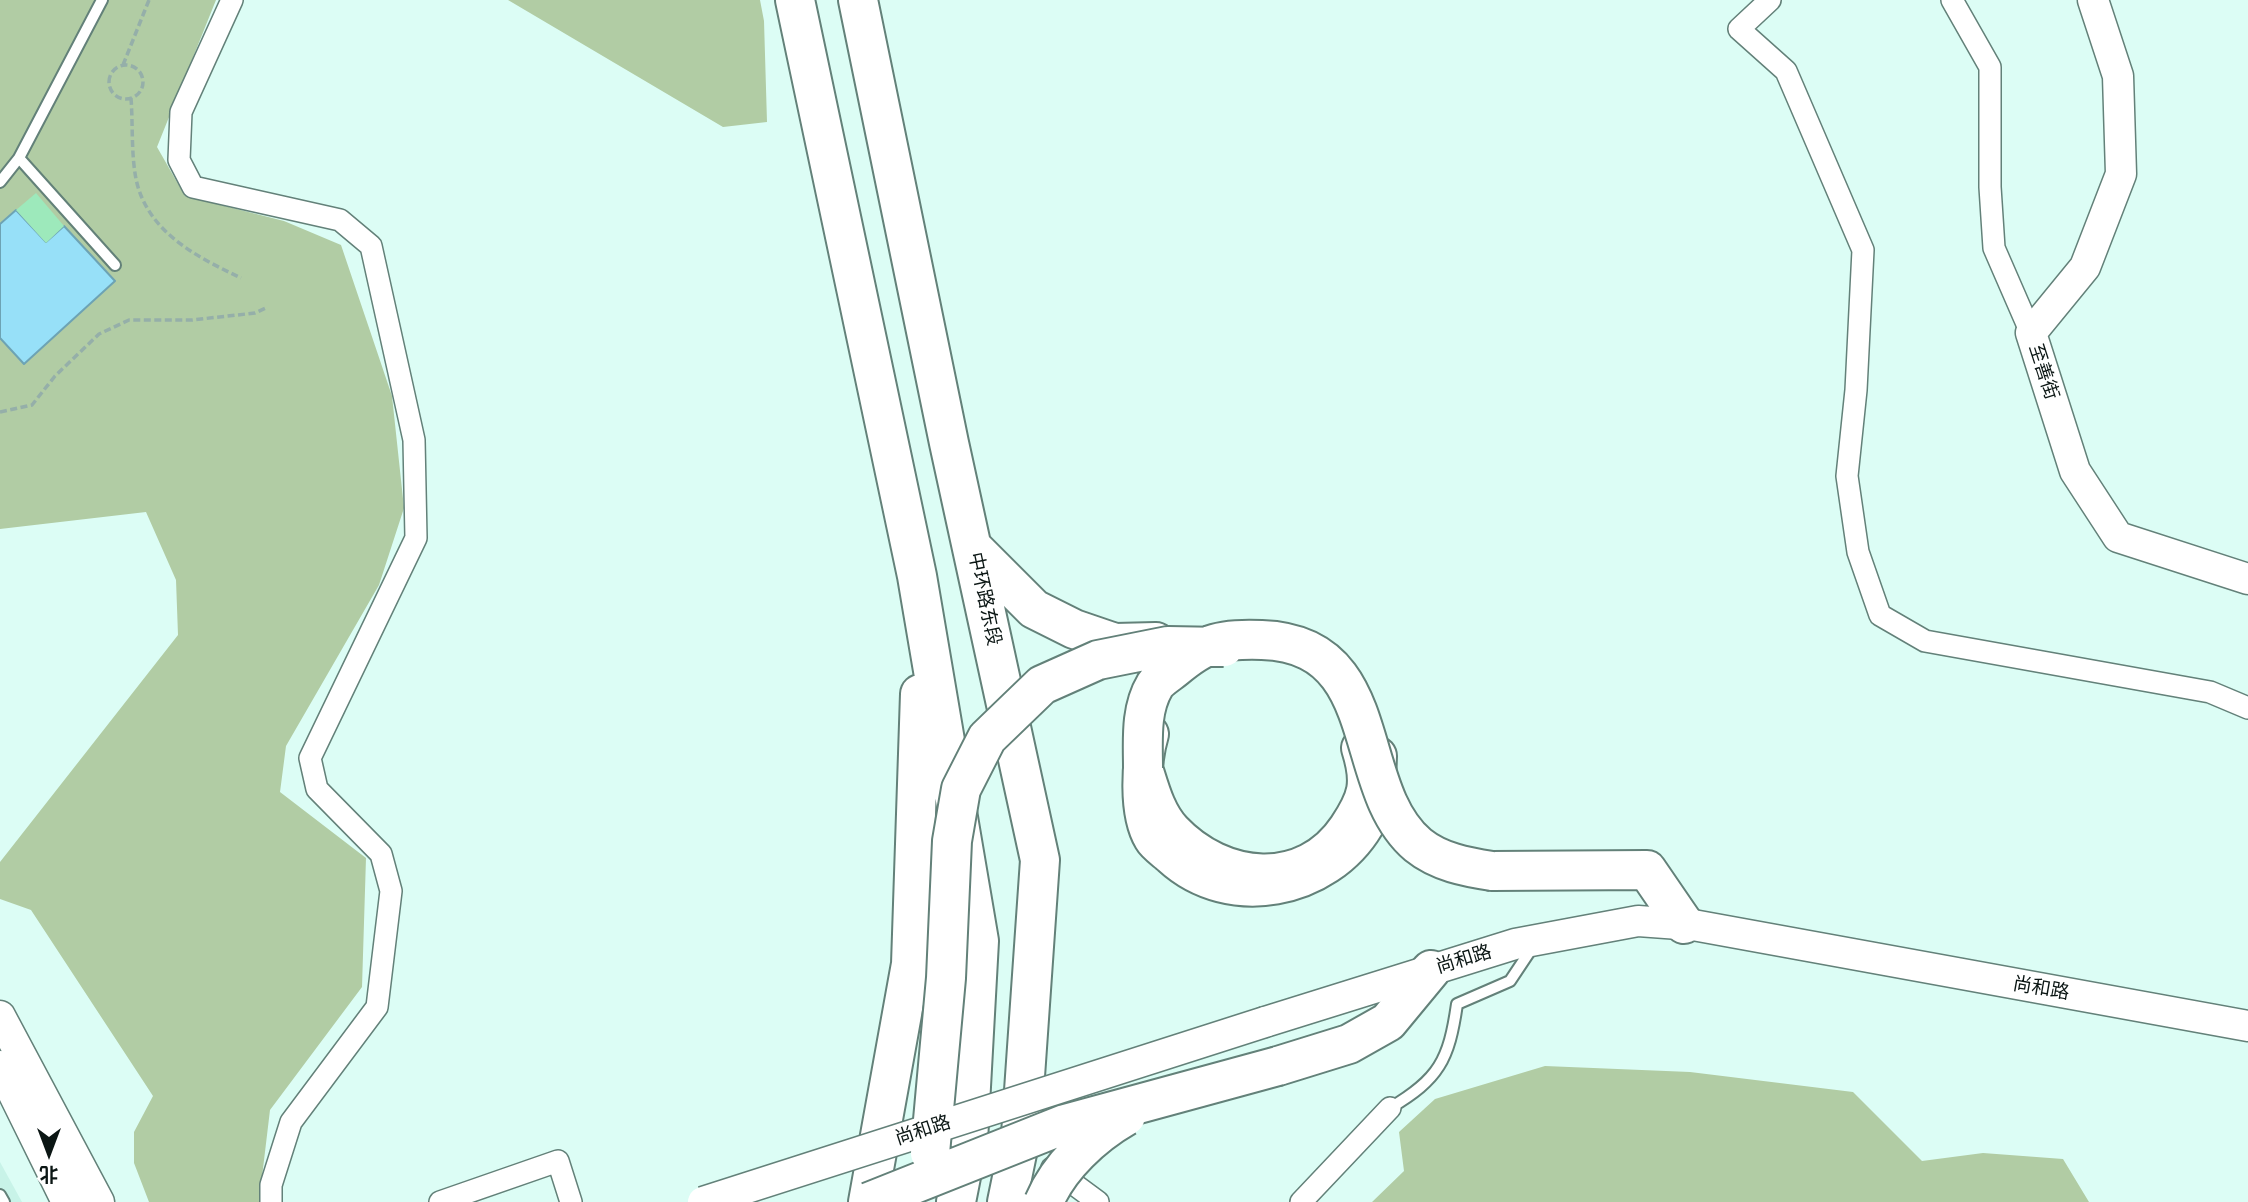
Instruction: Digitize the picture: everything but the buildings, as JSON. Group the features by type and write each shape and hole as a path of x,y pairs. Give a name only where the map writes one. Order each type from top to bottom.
{"highway":[{"path":"795,0 923,612 979,941 968,1141 956,1202"},
{"name":"中环路东段","path":"858,0 1040,860 1021,1134 1007,1202"},
{"path":"973,548 1034,609 1074,629 1115,643 1160,642 1269,632 1310,643 1347,673 1365,701 1378,738 1375,795 1365,824 1329,864 1286,883 1256,887 1222,885 1187,870 1153,838 1140,788 1148,737 1160,706 1189,667 1206,653 1224,646"},
{"path":"868,1202 911,964 923,612"},
{"path":"927,1202 946,978 952,841 961,789 987,738 1042,685 1098,660 1168,646 1224,646 1271,650 1308,665 1334,685 1358,737 1370,779 1361,808 1338,842 1305,867 1258,874 1214,863 1172,831 1155,805 1143,768 1142,726 1155,684 1188,657 1222,639 1270,640 1307,649 1335,670 1361,718 1394,815 1418,845 1458,866 1492,871 1647,870 1684,924"},
{"path":"1040,860 1049,987 1042,1191 1050,1187 1081,1150 1112,1124 1155,1100"},
{"path":"868,1202 1065,1124 1349,1044 1388,1022 1431,970"}],"street":[{"path":"232,0 181,112 179,160 193,187 340,220 371,246 414,440 416,538 310,758 317,789 381,854 390,891 377,1007 291,1122 271,1185 271,1202"},
{"path":"1770,0 1739,29 1786,71 1863,250 1856,390 1847,475 1858,552 1880,615 1925,640 2210,692 2248,708"},
{"path":"1952,0 1990,67 1990,187 1994,248 2031,333"},
{"name":"至善街","path":"2093,0 2118,76 2121,174 2085,267 2031,333 2075,471 2119,537 2248,579"},
{"name":"尚和路","path":"703,1202 1431,970 1536,940 1638,921 1684,924 2248,1026"},
{"path":"0,1016 99,1202"},
{"path":"0,1066 67,1202"},
{"path":"1301,1202 1390,1108"},
{"path":"440,1202 558,1161 571,1202"},
{"path":"1042,1191 1053,1168 1098,1202"}],"lane":[{"path":"0,182 19,158 102,0"},
{"path":"19,158 115,265"},
{"path":"1390,1108 1420,1090 1439,1069 1453,1035 1457,1004 1510,981 1536,940"},
{"path":"0,1195 4,1202"}],"path":[{"path":"123,65 134,68 141,76 140,92 131,98 115,96 109,86 113,70 123,65 149,0"},
{"path":"131,98 136,180 150,215 190,254 241,278"},
{"path":"0,412 32,405 55,376 99,334 129,320 192,320 256,313 268,306"}],"shaded area":[{"path":"0,0 216,0 157,147 185,196 284,221 341,245 392,396 404,508 379,585 286,746 280,792 366,858 362,987 270,1110 259,1202 149,1202 134,1163 134,1132 153,1096 31,910 0,899 0,862 178,635 176,580 146,512 0,529"},
{"path":"508,0 760,0 764,21 767,122 723,127"},
{"path":"1545,1066 1690,1072 1853,1092 1922,1161 1983,1153 2063,1159 2089,1202 1372,1202 1404,1171 1399,1132 1435,1099"},
{"path":"0,1162 22,1202 0,1202"}],"water":[{"path":"16,210 46,242 64,226 115,281 24,364 0,338 0,224"}]}
